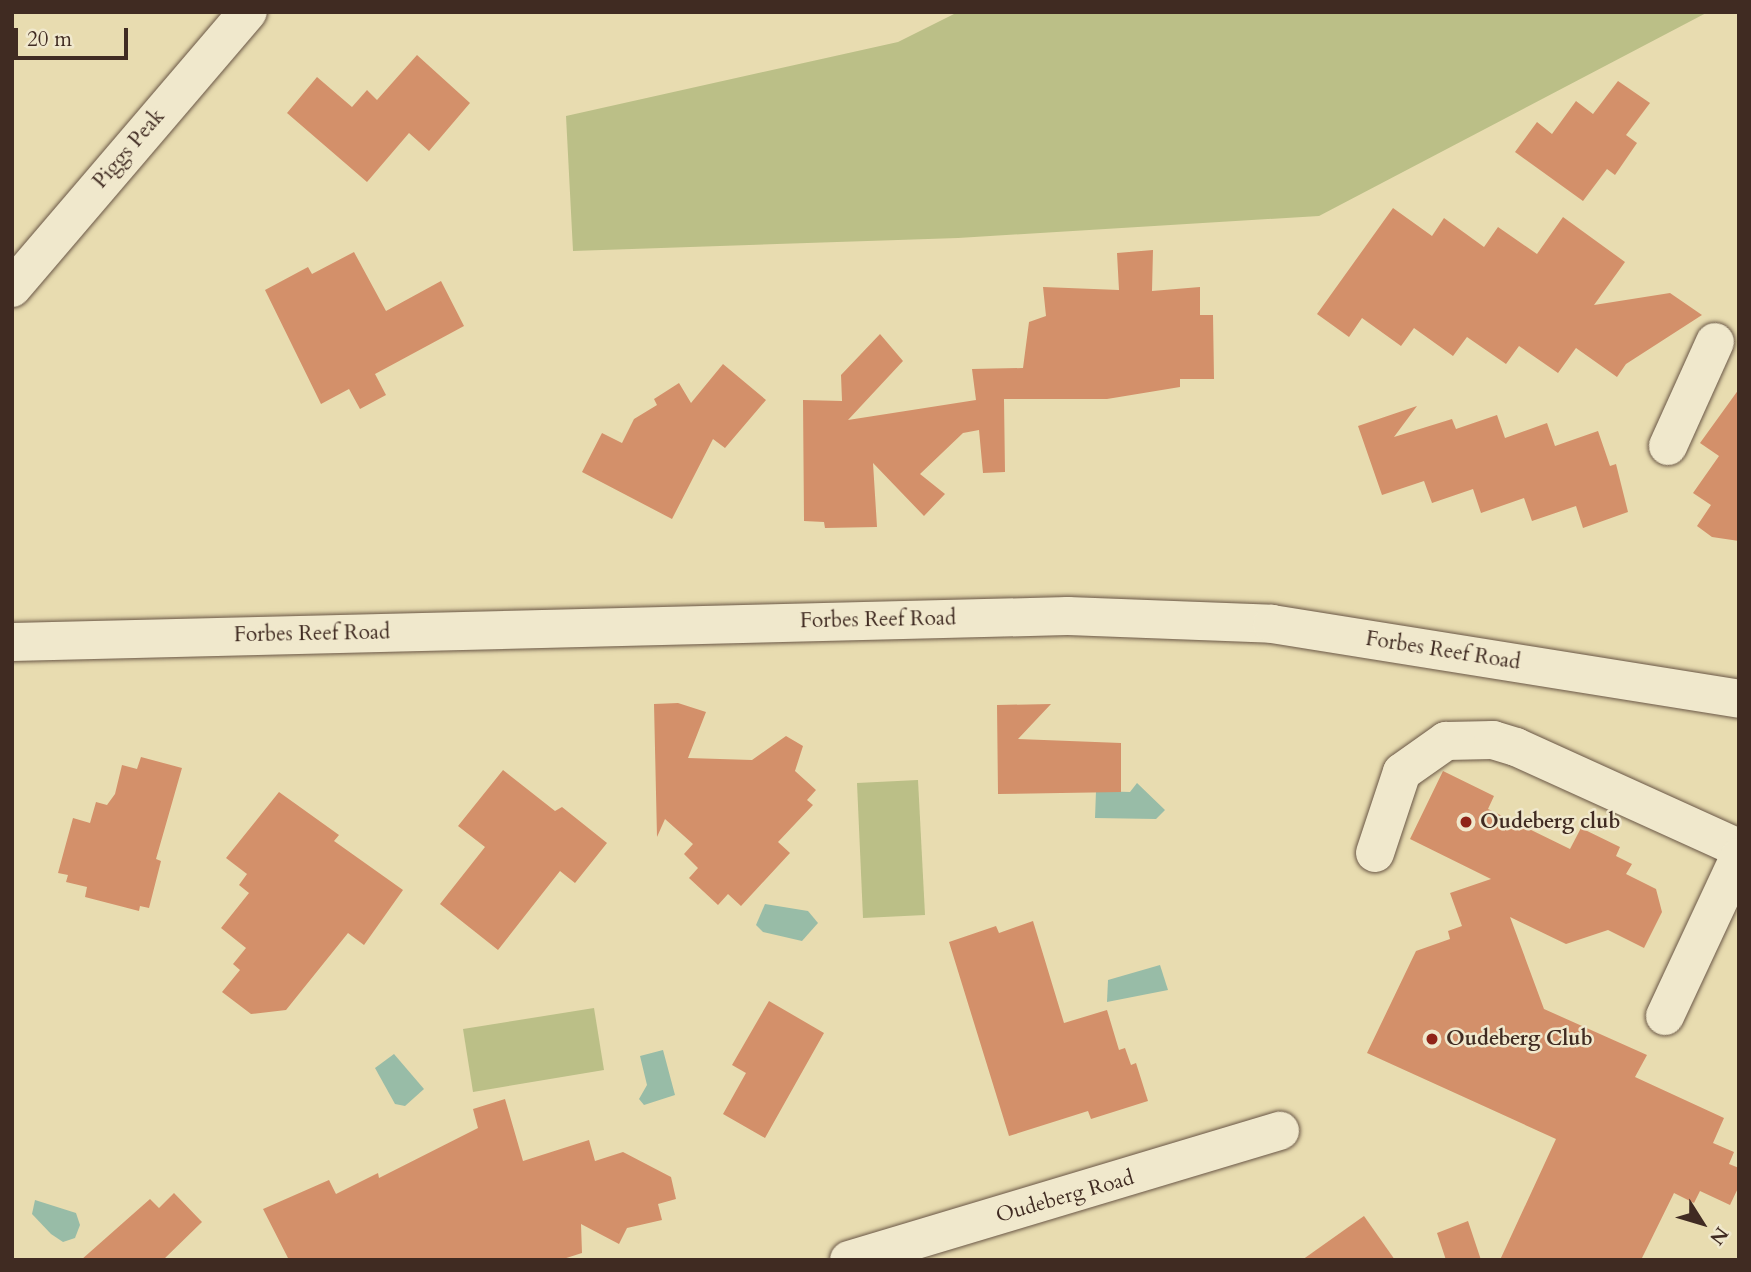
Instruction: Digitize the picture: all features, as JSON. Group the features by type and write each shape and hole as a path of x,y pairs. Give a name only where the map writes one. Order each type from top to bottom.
{"street":[{"name":"Piggs Peak","path":"12,288 248,12"},
{"path":"1668,446 1715,342"},
{"name":"Forbes Reef Road","path":"12,642 1068,616 1272,624 1739,699"},
{"path":"1374,853 1409,763 1446,741 1516,747 1739,848"},
{"path":"1665,1016 1739,857"},
{"name":"Oudeberg Road","path":"849,1260 1280,1131"}],"green space":[{"path":"958,12 1708,12 1319,216 958,238 573,251 566,116 898,42"},
{"path":"918,780 925,915 863,918 857,783"},
{"path":"594,1008 604,1070 473,1092 463,1029"}],"shaded area":[{"path":"1137,783 1165,810 1156,819 1095,818 1096,791 1130,792"},
{"path":"765,904 808,911 818,923 802,941 763,932 756,925"},
{"path":"1160,965 1168,990 1107,1002 1108,980"},
{"path":"663,1050 675,1095 644,1105 639,1099 647,1085 640,1056"},
{"path":"394,1054 424,1089 405,1106 395,1104 375,1068"},
{"path":"35,1200 76,1213 80,1225 75,1238 63,1242 51,1234 32,1214"}],"building":[{"path":"417,55 470,103 429,151 409,133 367,182 287,113 317,77 352,107 367,90 377,100"},
{"path":"1618,81 1650,103 1626,135 1637,143 1615,175 1607,169 1583,201 1515,152 1537,122 1552,134 1576,101 1593,114"},
{"path":"1393,208 1432,236 1444,218 1484,247 1498,227 1537,254 1563,217 1625,262 1594,305 1670,293 1702,315 1626,364 1617,377 1576,348 1558,373 1519,346 1506,364 1467,337 1453,356 1414,328 1401,346 1362,318 1349,337 1317,314"},
{"path":"1153,250 1152,291 1200,287 1200,315 1213,315 1214,379 1180,379 1180,387 1107,399 1004,399 1005,472 983,473 979,430 963,433 920,474 945,494 924,516 873,463 877,527 825,528 824,522 804,521 803,400 842,401 841,375 880,334 903,361 848,420 976,400 972,369 1023,368 1029,322 1046,316 1043,287 1119,290 1117,253"},
{"path":"354,252 386,311 441,281 464,326 375,374 386,395 360,409 349,389 321,404 265,290 308,267 312,274"},
{"path":"723,364 766,400 725,448 713,439 672,519 582,472 602,433 622,443 634,419 657,405 654,399 679,383 691,403"},
{"path":"1739,389 1739,541 1712,537 1697,526 1711,505 1693,493 1719,456 1700,443"},
{"path":"1417,406 1394,437 1452,419 1456,429 1497,415 1505,438 1547,423 1555,446 1598,431 1610,466 1616,464 1628,512 1583,528 1576,506 1532,521 1524,498 1481,513 1473,489 1432,503 1424,481 1382,495 1358,426"},
{"path":"678,703 706,712 688,758 752,760 786,736 803,746 795,771 816,790 807,800 813,805 778,842 790,853 741,906 728,894 718,905 689,878 698,868 684,854 693,844 665,819 657,837 654,704"},
{"path":"1051,704 1018,739 1121,743 1121,792 998,794 997,705"},
{"path":"141,757 182,768 156,859 161,861 149,908 140,906 139,911 85,897 87,887 66,882 68,875 58,873 73,818 90,823 96,802 107,805 115,794 122,765 137,769"},
{"path":"503,770 555,811 562,807 607,843 575,883 560,871 498,950 440,904 485,847 458,826"},
{"path":"1443,771 1494,796 1488,809 1570,849 1581,828 1620,847 1616,856 1632,864 1626,874 1656,889 1662,912 1644,948 1608,930 1566,944 1510,917 1544,1009 1647,1055 1635,1077 1724,1118 1713,1143 1734,1152 1729,1164 1739,1168 1739,1186 1730,1205 1700,1191 1694,1203 1674,1193 1641,1260 1500,1260 1556,1139 1367,1053 1416,951 1450,939 1448,931 1462,926 1450,893 1491,879 1410,839"},
{"path":"279,792 339,835 334,841 403,890 364,945 348,933 286,1010 251,1014 222,992 240,970 233,964 246,948 221,928 249,893 239,885 247,874 226,858"},
{"path":"1033,921 1064,1023 1107,1010 1119,1050 1125,1048 1131,1065 1136,1063 1148,1101 1091,1119 1088,1111 1009,1136 949,942 996,926 999,933"},
{"path":"769,1001 824,1033 765,1138 723,1114 746,1073 732,1065"},
{"path":"505,1099 523,1161 589,1140 595,1161 623,1152 671,1177 676,1199 658,1204 662,1220 627,1228 619,1244 581,1224 582,1253 560,1260 289,1260 263,1209 329,1180 336,1194 378,1173 379,1178 478,1128 473,1109"},
{"path":"174,1193 202,1222 163,1260 81,1260 150,1199 159,1208"},
{"path":"1364,1216 1395,1260 1302,1260"},
{"path":"1468,1221 1481,1260 1446,1260 1437,1233"}],"place":[{"name":"Oudeberg club","path":"1466,822"},
{"name":"Oudeberg Club","path":"1432,1039"}]}
